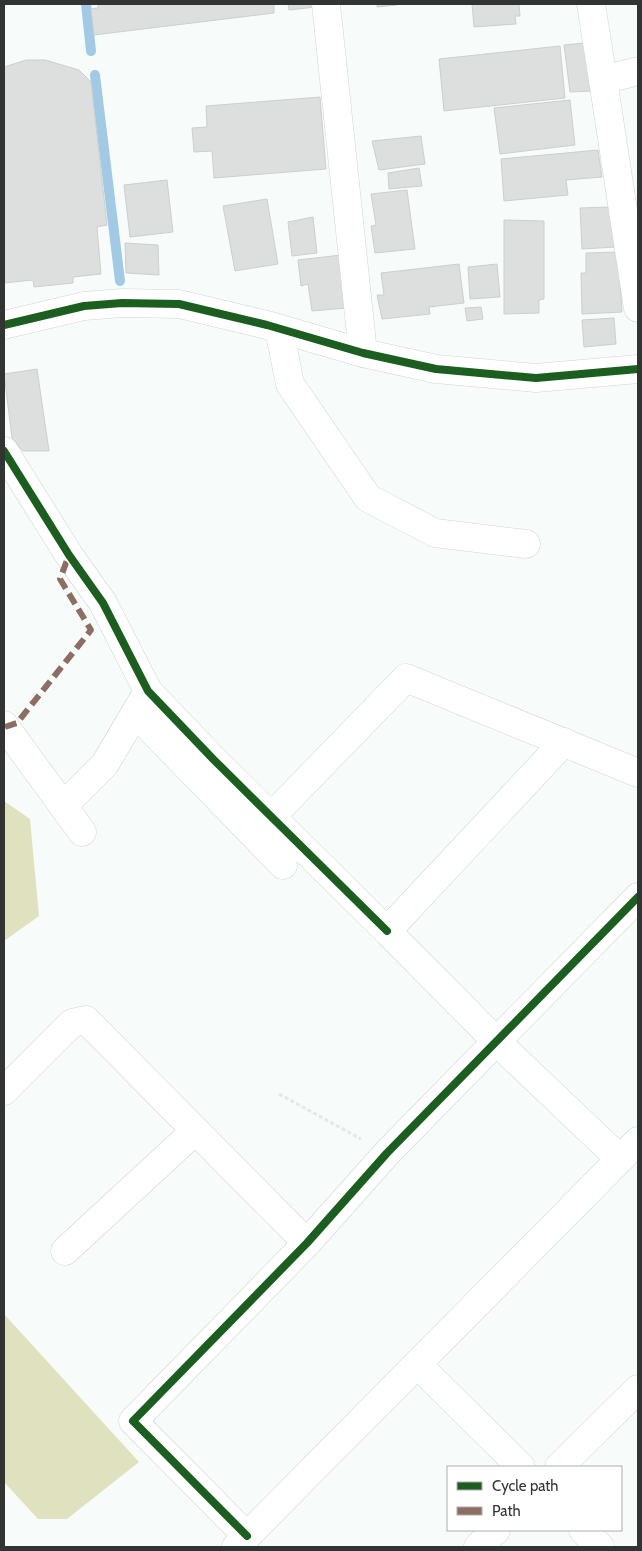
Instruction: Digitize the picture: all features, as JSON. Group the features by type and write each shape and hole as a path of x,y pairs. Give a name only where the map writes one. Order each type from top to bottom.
{"street":[{"path":"326,4 363,353"},
{"path":"591,4 638,308"},
{"path":"603,80 638,71"},
{"path":"4,324 84,306 179,304 279,329 363,353 436,369 536,378 638,369"},
{"path":"279,329 290,384 368,498 435,533 526,544"},
{"path":"4,451 68,555 103,603 142,702 282,866"},
{"path":"271,817 406,678 638,773"},
{"path":"63,806 105,764 142,702"},
{"path":"142,702 271,817 497,1042 629,1150 242,1541 133,1421 307,1243 388,1153 497,1042 638,897"},
{"path":"4,726 82,832"},
{"path":"387,931 564,742"},
{"path":"4,1091 72,1023 86,1020 307,1243"},
{"path":"65,1251 195,1131"},
{"path":"417,1364 520,1466"},
{"path":"560,1466 638,1389"},
{"path":"478,1547 495,1531"},
{"path":"584,1531 600,1547"}],"path":[{"path":"279,1094 388,1153"}],"green space":[{"path":"4,801 30,819 39,916 4,941"},
{"path":"4,1314 139,1462 67,1519 38,1519 4,1482"}],"building":[{"path":"98,4 274,4 274,13 94,35 91,9 98,8"},
{"path":"288,4 316,4 316,7 289,10"},
{"path":"377,4 397,4 397,5 377,7"},
{"path":"472,4 519,4 520,16 515,16 516,24 474,27"},
{"path":"584,43 592,91 570,92 564,45"},
{"path":"560,46 565,98 444,111 439,59"},
{"path":"26,60 45,60 79,70 91,82 107,225 97,227 101,274 73,277 73,283 34,287 33,280 4,283 4,67"},
{"path":"320,97 326,169 214,178 212,151 194,152 192,128 207,127 206,106"},
{"path":"570,100 575,145 500,154 494,108"},
{"path":"421,136 425,164 379,170 372,141"},
{"path":"598,150 602,177 566,180 568,195 504,201 501,159"},
{"path":"419,168 422,186 389,189 388,173"},
{"path":"167,180 173,232 130,237 124,185"},
{"path":"407,190 415,249 375,253 371,226 376,225 371,194"},
{"path":"267,199 278,264 235,271 223,206"},
{"path":"609,207 616,247 582,249 580,208"},
{"path":"313,217 317,253 292,256 288,222"},
{"path":"504,220 544,221 544,299 539,300 539,313 504,314"},
{"path":"125,243 158,245 159,275 126,273"},
{"path":"618,252 622,312 582,314 581,273 586,273 586,253"},
{"path":"341,255 347,308 312,311 308,284 301,286 298,260"},
{"path":"459,264 464,303 429,307 430,314 382,319 377,295 384,295 381,273"},
{"path":"497,264 500,297 470,299 468,267"},
{"path":"481,307 483,319 467,321 465,308"},
{"path":"614,318 616,344 584,347 582,320"},
{"path":"37,369 49,451 23,451 12,438 4,374"}],"waterway":[{"path":"86,4 91,51"},
{"path":"95,75 120,281"}],"marked path":[{"path":"5,727 17,723 91,630 60,579 69,555"}],"cycle path":[{"path":"4,325 84,306 122,303 179,304 267,325 363,353 436,369 536,378 638,369"},
{"path":"4,451 69,555 103,603 148,691 214,760 387,931"},
{"path":"247,1536 133,1421 307,1243 387,1153 638,897"}]}
